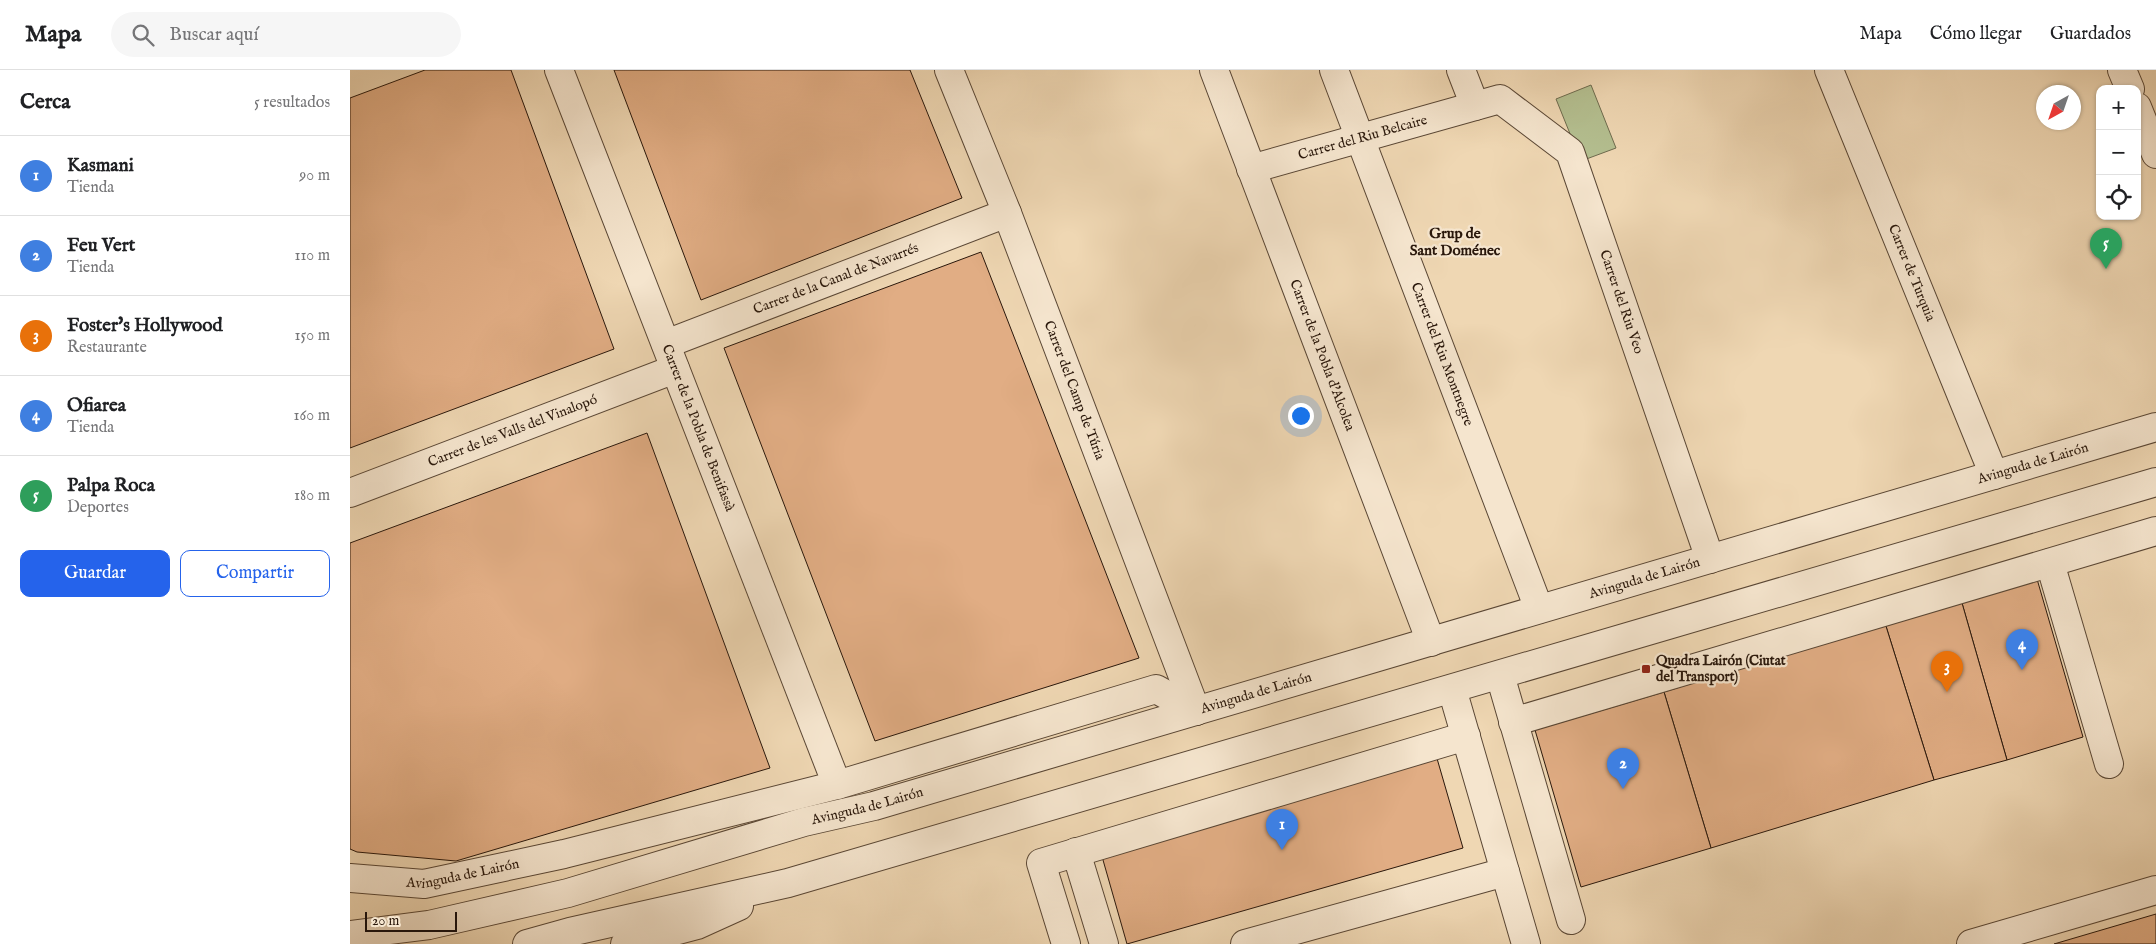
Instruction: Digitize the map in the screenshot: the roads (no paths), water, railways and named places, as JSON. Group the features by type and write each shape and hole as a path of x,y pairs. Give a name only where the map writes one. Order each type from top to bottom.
{"street":[{"name":"Carrer de la Pobla de Benifassà","path":"559,70 837,785"},
{"name":"Carrer del Camp de Túria","path":"949,70 1007,214 1196,711"},
{"name":"Carrer de la Pobla d'Alcolea","path":"1214,70 1431,642"},
{"name":"Carrer del Riu Montnegre","path":"1334,70 1539,609"},
{"path":"1461,70 1475,106"},
{"name":"Carrer de Turquia","path":"1829,70 1994,475"},
{"path":"2122,70 2128,85"},
{"name":"Carrer del Riu Veo","path":"1475,106 1500,99 1570,152 1710,559"},
{"name":"Carrer del Riu Belcaire","path":"1251,169 1475,106"},
{"path":"2141,117 2156,154"},
{"name":"Carrer de la Canal de Navarrés","path":"670,357 1007,214"},
{"name":"Carrer de les Valls del Vinalopó","path":"350,493 670,357"},
{"name":"Avinguda de Lairón","path":"350,936 429,925 568,893 804,822 874,806 2156,427"},
{"path":"527,944 570,932 788,883 2156,482"},
{"path":"1514,722 2156,531"},
{"path":"2050,563 2109,764"},
{"path":"1500,675 1571,920"},
{"name":"Avinguda de Lairón","path":"350,878 424,884 564,854 793,794 837,785 1156,689 1196,711"},
{"path":"1452,689 1526,944"},
{"path":"1066,944 1041,863 1466,736"},
{"path":"793,794 804,822"},
{"path":"1076,852 1104,944"},
{"path":"1245,944 1505,872"},
{"path":"625,944 697,925 788,883"},
{"path":"1971,944 2156,890"}],"place":[{"name":"Palpa Roca","path":"2106,269"},
{"name":"Quadra Lairón (Ciutat del Transport)","path":"1646,669"},
{"name":"Ofiarea","path":"2022,670"},
{"name":"Foster's Hollywood","path":"1947,692"},
{"name":"Feu Vert","path":"1623,789"},
{"name":"Kasmani","path":"1282,850"}],"district":[{"name":"Grup de Sant Doménec","path":"1455,242"}]}
